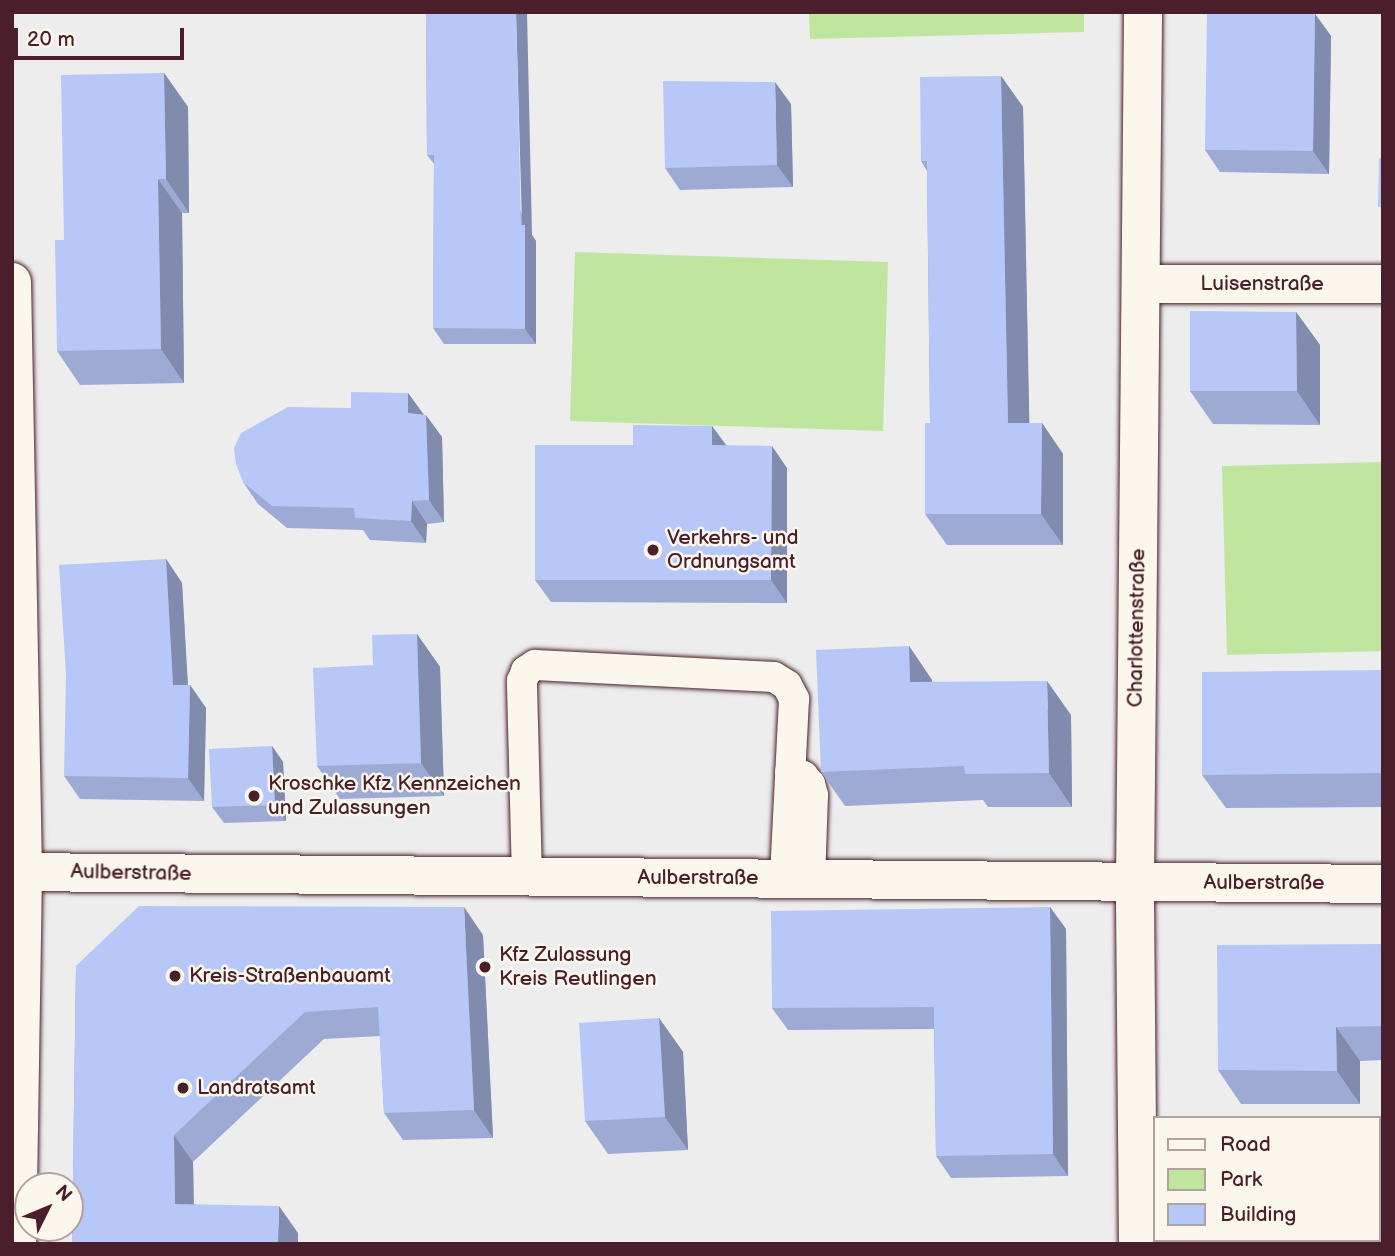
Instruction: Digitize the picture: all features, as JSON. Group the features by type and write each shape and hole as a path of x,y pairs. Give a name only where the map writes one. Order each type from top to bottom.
{"street":[{"name":"Charlottenstraße","path":"1138,1244 1135,883 1143,12"},
{"path":"12,282 18,872 17,1244"},
{"name":"Luisenstraße","path":"1141,284 1383,284"},
{"name":"Aulberstraße","path":"18,872 1383,884"}],"lane":[{"path":"527,877 522,681 526,671 535,666 774,677 787,685 794,699 790,772 797,878"}],"green space":[{"path":"809,12 1084,12 1084,32 810,39"},
{"path":"575,252 888,262 883,431 570,421"},
{"path":"1383,462 1383,651 1227,655 1222,466"}],"building":[{"path":"426,12 516,12 521,225 525,225 525,329 433,328 434,155 427,155"},
{"path":"1207,13 1315,14 1313,151 1205,150"},
{"path":"164,73 166,179 158,179 161,349 57,351 55,240 64,240 61,75"},
{"path":"1001,76 1008,423 1042,423 1041,514 925,514 925,423 930,423 927,161 921,161 920,77"},
{"path":"663,81 775,82 777,165 665,168"},
{"path":"1379,158 1383,158 1383,207 1378,207"},
{"path":"1190,311 1296,312 1297,391 1190,391"},
{"path":"351,392 408,393 408,413 426,415 429,500 412,501 411,521 355,518 354,508 272,506 243,482 236,464 234,448 241,433 288,407 351,408"},
{"path":"633,425 712,426 712,445 772,446 771,580 535,580 535,445 633,445"},
{"path":"166,559 173,685 190,685 188,778 64,776 66,674 59,565"},
{"path":"417,634 421,763 317,766 313,668 373,665 372,635"},
{"path":"909,646 910,682 1047,681 1049,773 965,774 964,766 821,772 816,650"},
{"path":"1383,670 1383,773 1202,775 1202,672"},
{"path":"272,746 275,805 212,807 209,749"},
{"name":"Landratsamt","path":"139,906 464,907 474,1110 384,1113 378,1007 305,1012 174,1135 175,1204 279,1206 278,1244 72,1244 84,1242 84,1172 73,1172 76,966"},
{"path":"1050,907 1053,1154 936,1156 934,1007 772,1008 771,911"},
{"path":"1383,944 1383,1026 1336,1027 1337,1071 1218,1070 1217,945"},
{"path":"659,1018 665,1117 585,1121 579,1023"},
{"path":"1194,1242 1329,1242 1329,1244"}],"place":[{"name":"Verkehrs- und Ordnungsamt","path":"653,550"},
{"name":"Kroschke Kfz Kennzeichen und Zulassungen","path":"254,796"},
{"name":"Kfz Zulassung Kreis Reutlingen","path":"485,967"},
{"name":"Kreis-Straßenbauamt","path":"175,976"},
{"name":"Landratsamt","path":"183,1088"}]}
